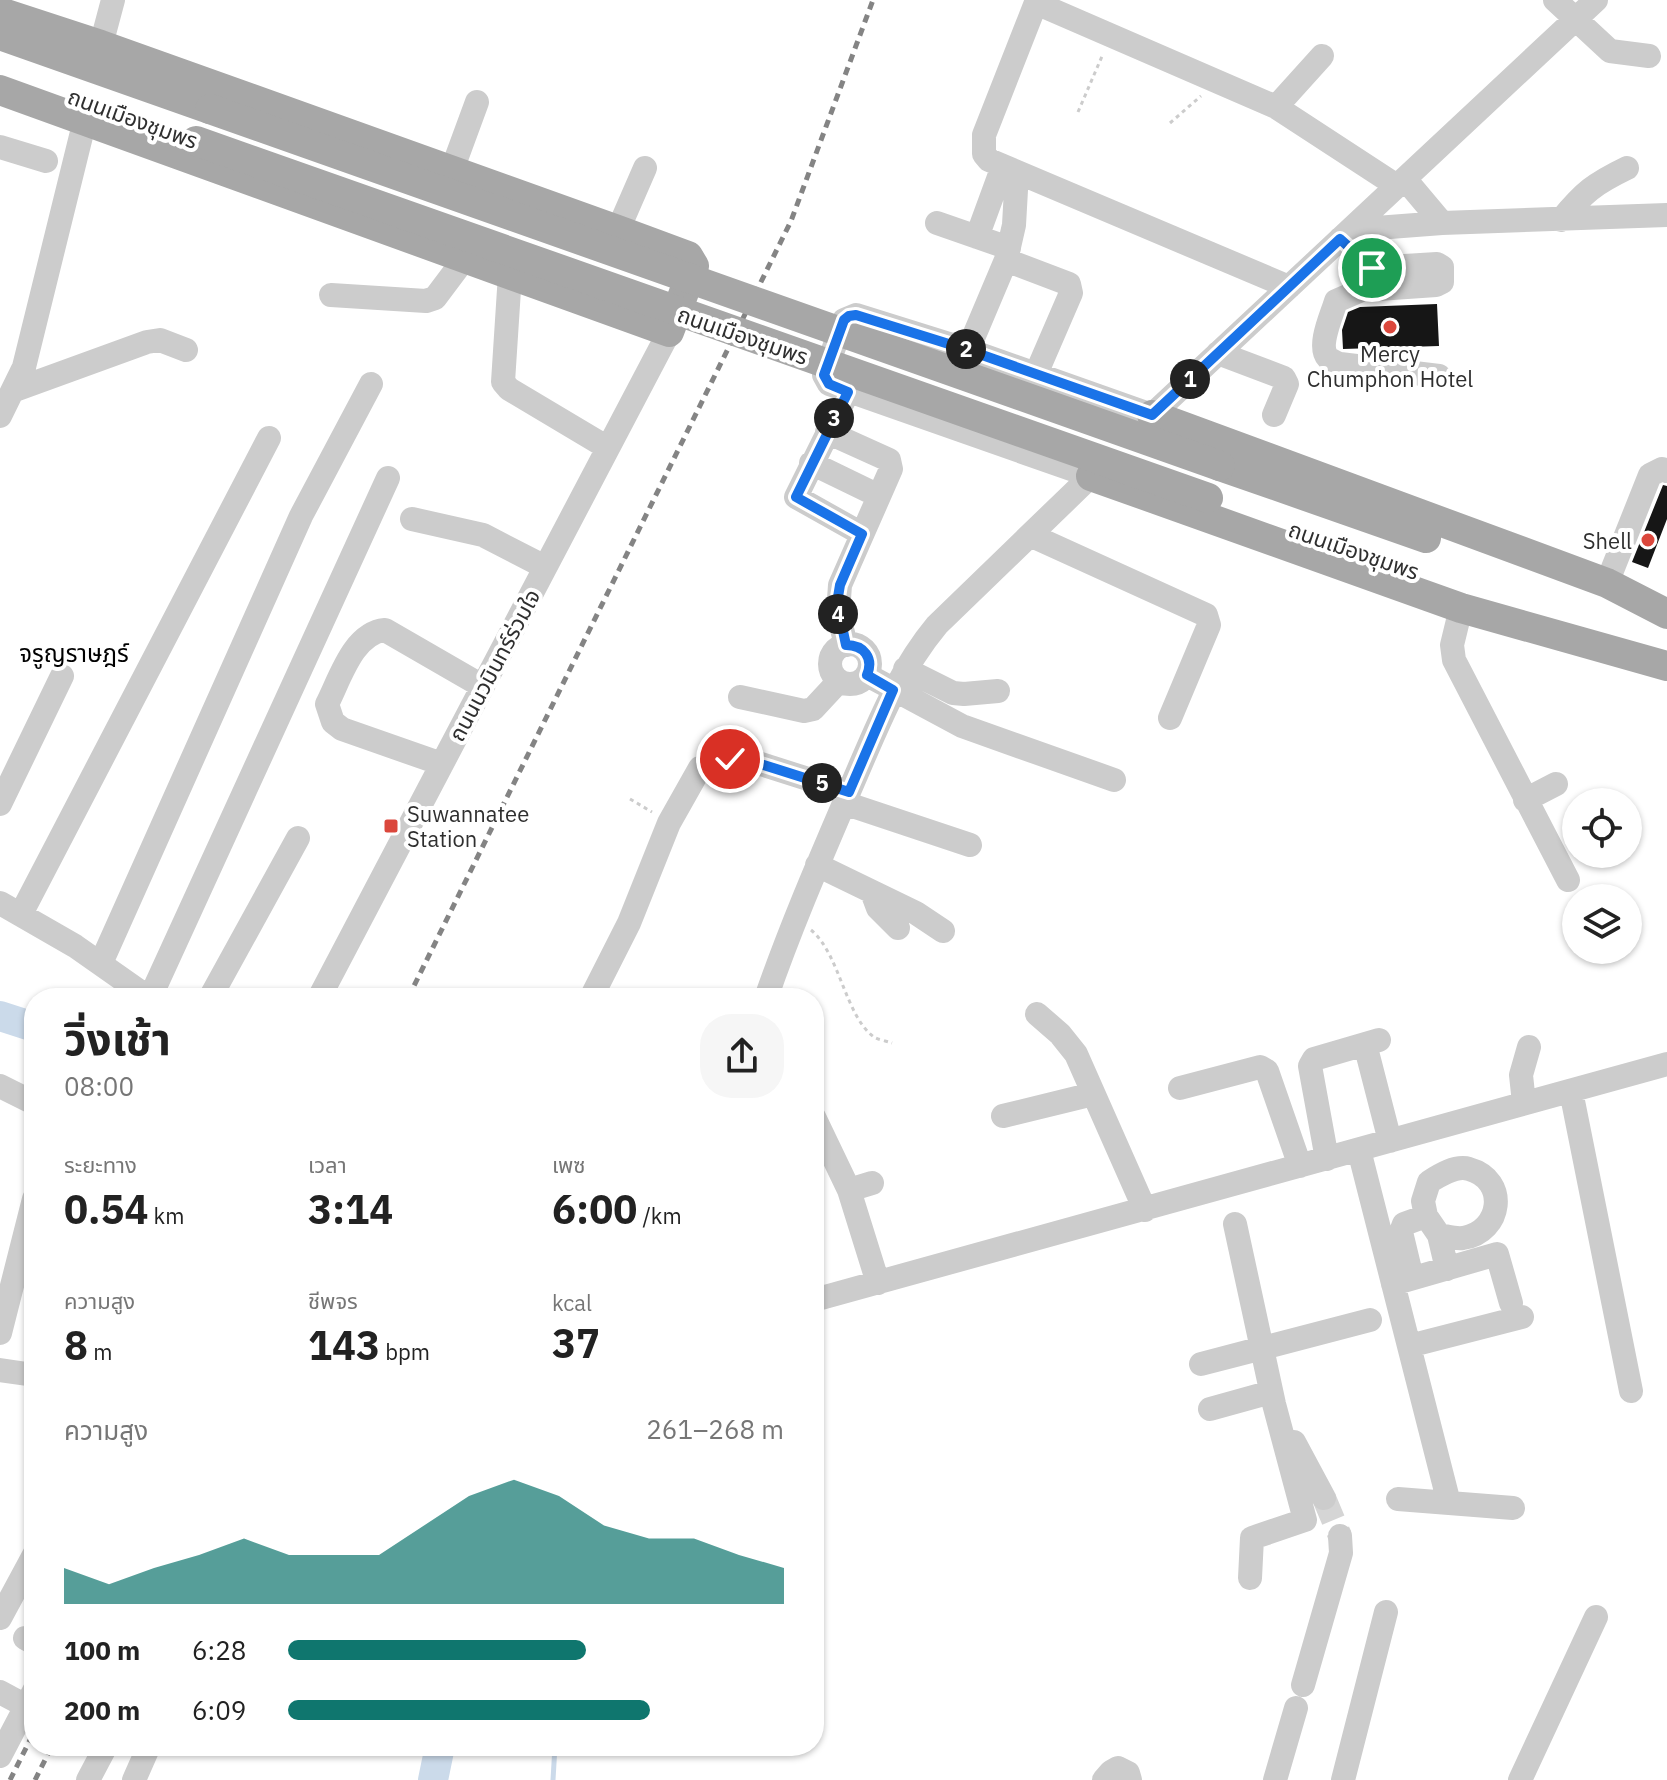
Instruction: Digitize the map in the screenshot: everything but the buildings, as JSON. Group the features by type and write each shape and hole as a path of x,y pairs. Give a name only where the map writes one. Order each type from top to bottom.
{"main road":[{"path":"0,12 101,45 618,230 688,256 694,266 669,332 0,90"},
{"name":"ถนนเมืองชุมพร","path":"0,35 1574,590 1666,609"},
{"name":"ถนนเมืองชุมพร","path":"0,68 196,141 1567,625 1667,666"},
{"path":"1152,415 1607,583 1666,609"},
{"path":"1091,476 1461,608 1667,666"}],"street":[{"path":"101,45 113,0"},
{"path":"1555,0 1610,51 1649,56"},
{"path":"770,988 817,865 899,680 917,649 937,625 1091,476 829,384 824,375 844,320 856,315 968,350 1152,415 1596,0"},
{"path":"1289,287 989,160 984,154 984,135 1037,2 1276,107 1401,182 1442,223"},
{"path":"1276,107 1322,56"},
{"path":"452,170 477,102"},
{"path":"0,416 24,367 85,120"},
{"path":"0,147 46,161"},
{"path":"618,230 645,168"},
{"path":"1561,220 1584,192 1627,168"},
{"path":"977,237 1010,169"},
{"path":"968,350 1008,254 1014,225 1010,169"},
{"path":"1345,234 1442,223 1667,215"},
{"path":"937,223 977,237 1069,284 1071,293 1036,374"},
{"path":"1345,234 1372,277 1336,301 1324,342 1328,358 1340,364 1439,376"},
{"path":"331,295 426,301 435,298 465,258"},
{"path":"510,274 503,382 509,389 608,448"},
{"name":"ถนนนวมินทร์ร่วมใจ","path":"324,988 669,332"},
{"path":"15,390 147,342 160,340 186,350"},
{"path":"1218,353 1284,378 1287,384 1274,415"},
{"path":"101,963 301,516 371,384"},
{"path":"848,392 796,493 798,500 862,534"},
{"path":"827,432 889,460 891,469 840,585 837,603 846,645"},
{"path":"135,988 101,963 11,908 269,438"},
{"path":"811,463 879,496"},
{"path":"1607,583 1650,475 1665,466"},
{"path":"154,988 388,478"},
{"path":"412,519 483,535 545,567"},
{"path":"1030,535 1206,615 1209,625 1170,718"},
{"path":"1461,608 1452,645 1454,660 1568,880"},
{"path":"442,764 342,729 333,722 327,704 358,645 376,631 385,630 482,686"},
{"path":"846,645 861,647 870,668 867,675 854,683 839,681 834,676 830,661 833,654 846,645"},
{"path":"867,675 953,693 998,691"},
{"path":"0,804 62,676"},
{"path":"899,680 962,726 1114,780"},
{"path":"740,697 804,711 813,709 839,681"},
{"path":"596,988 629,923 669,823 700,768 730,759 745,759 970,845"},
{"path":"1525,800 1556,784"},
{"path":"216,988 298,838"},
{"path":"817,865 916,913 943,931"},
{"path":"872,892 885,918 898,928"},
{"path":"1037,1014 1060,1034 1076,1054 1145,1210"},
{"path":"1327,1159 1310,1066 1314,1059 1372,1042 1390,1141"},
{"path":"1524,1103 1521,1075 1529,1047"},
{"path":"824,1297 1667,1064"},
{"path":"1180,1088 1260,1067 1267,1071 1300,1166"},
{"path":"0,1086 24,1098"},
{"path":"1571,1091 1631,1391"},
{"path":"1003,1116 1093,1094"},
{"path":"824,1132 861,1187 878,1283"},
{"path":"1359,1150 1403,1281"},
{"path":"1235,1224 1272,1398 1305,1520 1252,1538 1250,1578"},
{"path":"1201,1364 1386,1315 1403,1281 1401,1232 1404,1224 1432,1226 1447,1269"},
{"path":"0,1333 24,1238"},
{"path":"1403,1281 1497,1254 1516,1310 1409,1346"},
{"path":"1386,1315 1409,1346 1449,1503"},
{"path":"0,1370 24,1374"},
{"path":"1210,1409 1272,1398"},
{"path":"1272,1398 1324,1498"},
{"path":"1398,1499 1513,1508"},
{"path":"1275,1780 1341,1553 1340,1536"},
{"path":"0,1618 9,1582 24,1566"},
{"path":"1343,1780 1386,1612"},
{"path":"1520,1780 1596,1617"},
{"path":"0,1692 24,1698"},
{"path":"0,1756 24,1710"},
{"path":"88,1780 101,1756"},
{"path":"134,1780 145,1756"},
{"path":"1104,1780 1118,1768 1128,1773 1130,1780"}],"path":[{"path":"1078,112 1111,36"},
{"path":"1170,123 1187,111 1215,82"},
{"path":"630,799 669,823"},
{"path":"795,917 824,945 861,1021 875,1037 892,1043"}],"waterway":[{"path":"0,1016 24,1024"},
{"path":"433,1780 438,1756"},
{"path":"553,1780 554,1756"}],"tunnel":[{"path":"1324,1498 1340,1536"}],"railway":[{"path":"413,988 791,221 873,0"},
{"path":"10,1780 24,1752"},
{"path":"35,1780 47,1756"}],"place":[{"name":"Mercy Chumphon Hotel","path":"1390,327"},
{"name":"Shell","path":"1648,540"},
{"name":"Suwannatee Station","path":"391,826"}],"district":[{"name":"จรูญราษฎร์","path":"74,653"}],"route":[{"path":"730,759 745,759 849,792 893,690 867,675 870,668 866,653 861,647 846,645 838,613 840,585 862,534 796,497 848,392 829,384 824,375 844,320 849,316 856,315 968,350 1152,415 1340,239 1372,268"}]}
